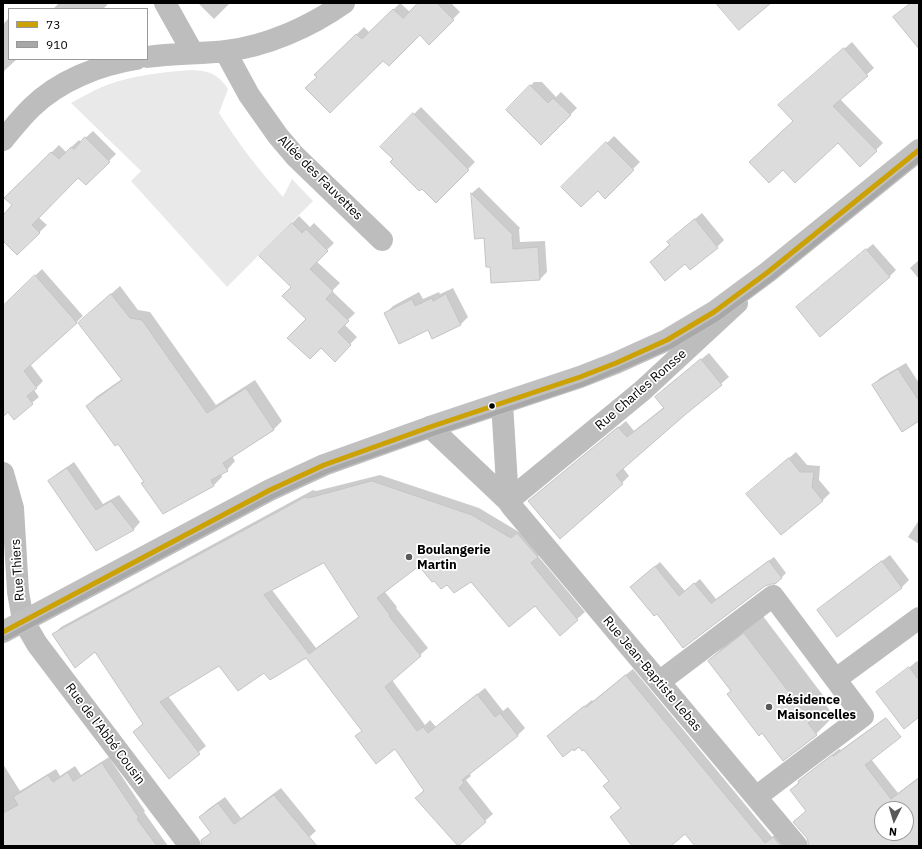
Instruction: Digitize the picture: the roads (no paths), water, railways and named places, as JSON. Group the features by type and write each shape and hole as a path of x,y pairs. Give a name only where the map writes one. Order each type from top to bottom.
{"main road":[{"name":"Rue Charles Ronsse","path":"3,632 23,620 270,490 296,478 348,456 580,377 616,363 667,340 714,312 768,272 919,150"}],"street":[{"path":"165,3 193,53"},
{"path":"148,57 246,48 290,33 344,3"},
{"name":"Allée des Fauvettes","path":"225,51 249,95 278,136 295,156 382,240"},
{"path":"3,140 32,107 66,83 103,67 132,60"},
{"name":"Rue Charles Ronsse","path":"508,501 642,391 722,318 768,272"},
{"path":"502,403 508,501"},
{"name":"Rue Jean-Baptiste Lebas","path":"430,427 508,501 797,846"},
{"name":"Rue Thiers","path":"3,473 13,508 18,592 23,620"},
{"path":"659,682 773,596 863,716 756,798"},
{"path":"836,679 919,618"},
{"name":"Rue de l'Abbé Cousin","path":"23,620 37,644 190,846"}],"place":[{"name":"Boulangerie Martin","path":"409,557"},
{"name":"Résidence Maisoncelles","path":"769,707"}]}
